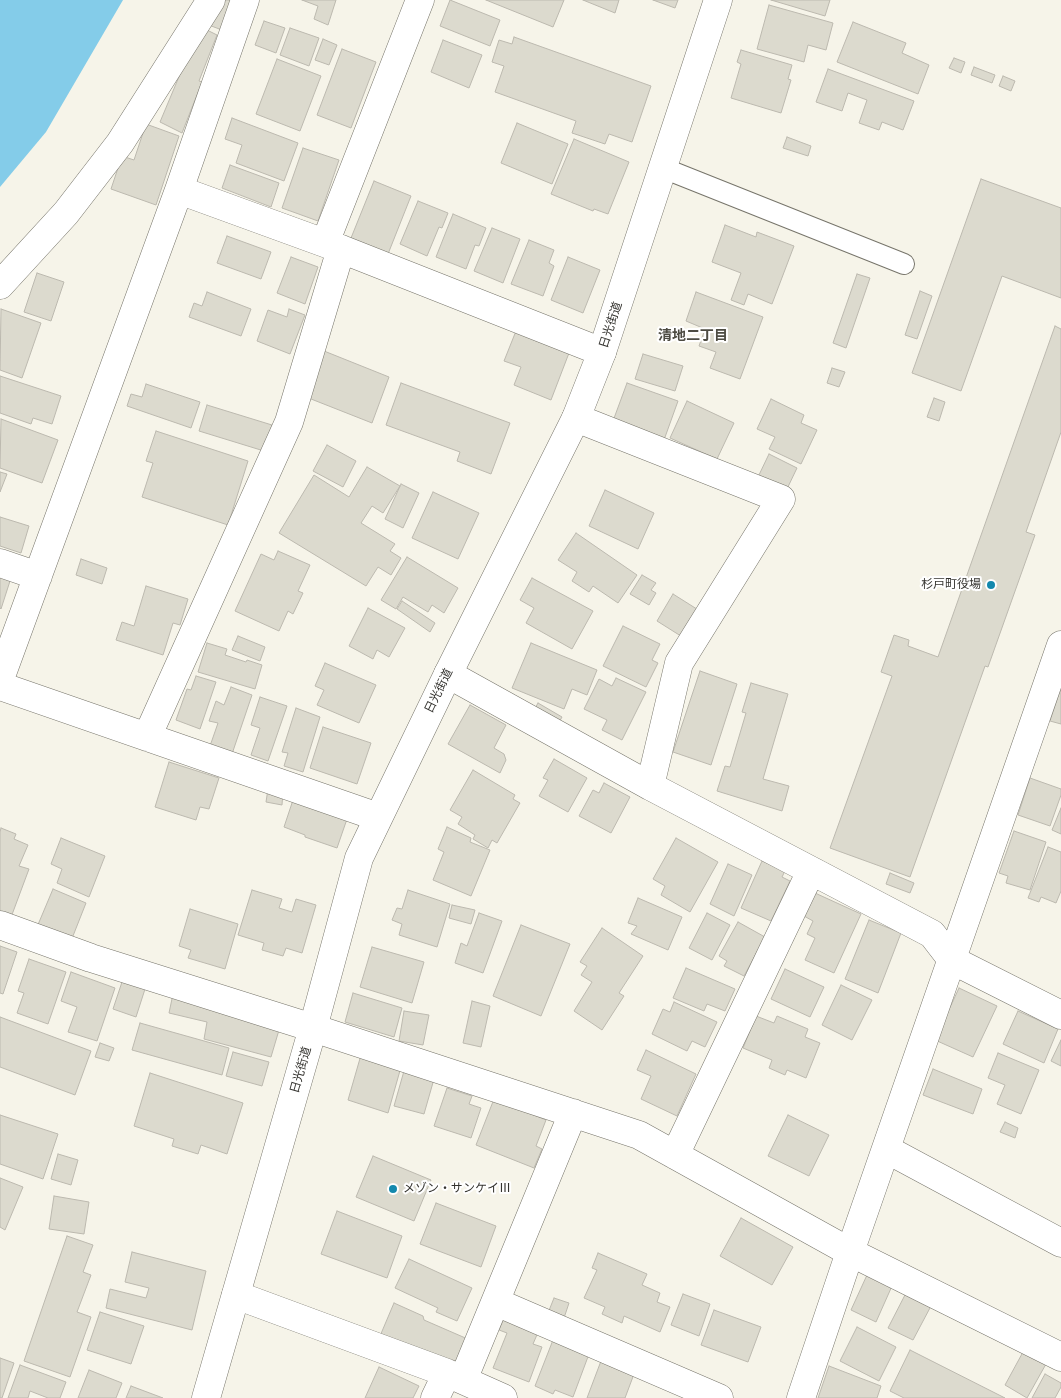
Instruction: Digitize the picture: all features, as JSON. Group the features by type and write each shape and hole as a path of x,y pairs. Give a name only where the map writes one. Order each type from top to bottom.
{"street":[{"path":"0,285 66,213 120,143 211,0"},
{"path":"0,679 179,190 245,0"},
{"path":"147,737 288,422 333,246 420,0"},
{"name":"日光街道","path":"206,1398 313,1028 359,858 448,674 576,418 602,352 718,0"},
{"path":"179,190 333,246 602,352"},
{"path":"576,418 781,500 679,663 650,786"},
{"path":"0,563 38,576"},
{"path":"801,1398 952,960 1059,660"},
{"path":"448,674 650,786 932,934 952,960 1061,1014"},
{"path":"0,686 378,817"},
{"path":"675,1155 811,871"},
{"path":"0,925 91,958 313,1028 639,1135 850,1252 1061,1358"},
{"path":"435,1398 455,1377 496,1302 573,1113"},
{"path":"886,1149 1061,1243"},
{"path":"236,1295 455,1377 503,1398"},
{"path":"496,1302 719,1398"}],"lane":[{"path":"663,168 904,264"}],"water":[{"path":"0,0 123,0 46,132 0,187"}],"building":[{"path":"220,0 232,0 222,30 206,24"},
{"path":"302,0 336,0 328,25 314,19 318,6"},
{"path":"450,0 500,20 490,46 440,26"},
{"path":"486,0 564,0 553,27"},
{"path":"583,0 619,0 615,13"},
{"path":"653,0 678,0 675,8"},
{"path":"771,0 830,0 825,16"},
{"path":"769,5 833,23 826,50 808,45 804,62 757,49"},
{"path":"264,21 285,28 276,53 255,45"},
{"path":"853,22 906,43 902,53 929,65 918,94 837,62"},
{"path":"290,28 319,38 309,66 280,55"},
{"path":"205,29 217,35 199,81 202,82 182,133 160,122 186,60"},
{"path":"514,37 651,86 632,142 609,134 605,144 572,133 576,121 495,92 504,66 492,62 499,40 512,44"},
{"path":"323,39 337,45 329,65 315,60"},
{"path":"443,40 482,55 469,88 431,72"},
{"path":"342,49 376,62 351,128 317,115"},
{"path":"741,50 792,65 788,79 791,80 781,113 731,98 741,64 737,62"},
{"path":"954,58 965,62 961,73 949,68"},
{"path":"277,59 321,76 300,131 256,114"},
{"path":"974,67 995,75 992,83 971,75"},
{"path":"828,69 914,101 903,130 882,122 879,130 859,123 867,100 848,93 842,111 816,102"},
{"path":"1003,76 1015,81 1011,91 999,86"},
{"path":"232,118 298,143 284,181 236,163 242,145 225,139"},
{"path":"517,123 568,144 552,184 501,163"},
{"path":"146,124 179,136 156,205 111,189 122,156 134,160"},
{"path":"787,137 811,146 808,156 783,148"},
{"path":"574,139 629,162 608,214 594,209 593,211 551,194"},
{"path":"303,148 339,160 318,221 282,208"},
{"path":"230,165 279,183 271,207 222,188"},
{"path":"981,179 1061,208 1061,298 1002,276 961,391 912,373"},
{"path":"374,181 411,196 388,254 351,238"},
{"path":"418,201 448,213 442,228 439,227 427,256 400,244"},
{"path":"453,214 486,228 479,246 475,245 466,269 436,257"},
{"path":"725,225 756,237 757,232 794,246 772,304 748,294 744,305 731,300 741,273 712,262"},
{"path":"492,228 520,239 503,283 474,271"},
{"path":"227,236 271,252 261,279 217,263"},
{"path":"529,240 554,250 549,263 554,266 543,296 511,284"},
{"path":"291,257 318,267 305,304 277,293"},
{"path":"568,257 600,270 583,313 551,300"},
{"path":"37,273 64,282 51,321 24,312"},
{"path":"857,274 870,278 846,348 833,343"},
{"path":"920,291 932,296 917,339 905,335"},
{"path":"207,292 251,309 241,336 189,317 194,303 202,306"},
{"path":"696,292 763,317 740,379 710,368 716,352 699,346 705,329 686,321"},
{"path":"1,309 41,323 22,378 0,370"},
{"path":"289,309 305,315 290,354 257,341 268,310 287,317"},
{"name":"杉戸町役場","path":"1055,326 1061,329 1061,432 1026,532 1035,535 988,667 985,666 910,877 830,848 892,676 881,672 894,635 909,640 908,646 938,657"},
{"path":"516,331 569,353 551,400 514,385 521,367 504,361"},
{"path":"324,351 389,377 372,423 306,397"},
{"path":"643,354 683,366 675,391 635,379"},
{"path":"832,368 845,372 839,387 827,383"},
{"path":"0,376 61,396 52,424 33,418 31,424 0,413"},
{"path":"401,383 510,423 491,474 457,461 460,452 386,425"},
{"path":"627,383 678,401 664,440 613,421"},
{"path":"146,384 200,402 191,428 127,406 131,394 142,397"},
{"path":"934,398 945,402 939,421 927,417"},
{"path":"771,399 804,415 801,423 817,430 801,464 769,449 775,437 757,429"},
{"path":"687,401 734,423 717,459 670,438"},
{"path":"207,405 272,425 264,451 199,431"},
{"path":"1,419 58,440 42,483 0,468"},
{"path":"156,431 248,461 228,525 142,497 153,463 146,461"},
{"path":"327,445 356,461 343,487 313,471"},
{"path":"769,454 797,468 786,491 758,477"},
{"path":"367,467 400,486 383,513 372,506 361,523 395,544 390,551 401,558 391,575 378,567 366,586 279,533 314,475 349,497"},
{"path":"0,472 7,474 0,492"},
{"path":"401,484 419,493 403,528 385,519"},
{"path":"605,490 654,513 638,549 589,526"},
{"path":"433,492 479,513 458,559 412,538"},
{"path":"0,517 29,526 21,553 0,546"},
{"path":"576,533 637,575 618,603 593,586 589,592 572,581 577,572 558,560"},
{"path":"278,551 310,565 298,591 303,593 293,614 288,611 279,631 235,611 261,554 274,560"},
{"path":"407,557 458,588 444,613 432,605 428,612 403,597 396,609 381,600"},
{"path":"81,559 107,568 102,584 76,575"},
{"path":"642,575 656,583 651,590 656,593 649,605 630,594"},
{"path":"0,577 10,581 1,609 0,608"},
{"path":"532,578 593,611 572,649 526,623 534,608 520,600"},
{"path":"146,586 188,599 180,625 173,623 163,655 116,640 122,622 134,626"},
{"path":"673,594 700,611 684,638 657,621"},
{"path":"402,601 435,623 430,632 397,609"},
{"path":"368,608 405,628 389,657 377,650 373,659 349,646"},
{"path":"623,626 660,644 652,660 658,663 646,687 603,666"},
{"path":"238,636 265,647 260,661 232,650"},
{"path":"207,643 227,649 225,655 262,665 255,689 198,672"},
{"path":"531,643 597,670 587,695 572,689 564,709 512,688"},
{"path":"325,663 376,685 359,723 317,705 324,690 315,686"},
{"path":"700,671 737,684 711,765 673,752"},
{"path":"196,676 216,682 200,729 176,720 187,689 191,690"},
{"path":"616,678 646,692 622,740 602,730 607,720 584,709 599,679 612,686"},
{"path":"751,683 788,694 763,779 789,786 782,811 717,791 725,766 730,767 746,713 742,712"},
{"path":"231,687 252,695 232,754 210,746 218,723 209,721 216,701 224,705"},
{"path":"1061,688 1061,724 1050,721"},
{"path":"260,697 287,706 268,761 251,755 260,728 251,725"},
{"path":"538,703 562,717 557,726 533,712"},
{"path":"470,705 506,725 494,748 504,754 506,760 500,773 448,744"},
{"path":"296,708 320,717 303,772 284,766 288,753 282,752"},
{"path":"323,727 371,743 357,784 310,768"},
{"path":"554,759 587,778 568,812 539,796 548,780 543,778"},
{"path":"169,762 219,778 209,809 200,807 196,820 155,807"},
{"path":"473,770 515,795 513,799 520,803 497,843 492,840 488,848 473,839 475,835 458,824 462,817 450,810"},
{"path":"1030,778 1061,789 1061,795 1050,826 1018,815"},
{"path":"604,783 630,797 611,833 579,816 593,790 599,793"},
{"path":"268,789 283,791 282,805 266,802"},
{"path":"293,800 347,819 337,848 305,837 305,835 284,827"},
{"path":"1061,808 1061,834 1052,830"},
{"path":"447,827 471,838 470,842 490,850 471,896 433,880 444,852 438,849"},
{"path":"1,828 16,834 14,839 28,845 19,866 29,869 10,920 0,916"},
{"path":"1014,831 1046,842 1030,890 1006,883 1008,876 999,873"},
{"path":"61,838 105,856 89,897 57,883 62,869 51,864"},
{"path":"676,838 718,862 690,912 661,895 665,886 653,879"},
{"path":"1048,847 1061,852 1061,891 1056,903 1041,897 1039,902 1028,898"},
{"path":"762,861 785,871 782,877 790,881 771,921 741,908"},
{"path":"728,864 752,875 734,916 710,904"},
{"path":"890,873 914,883 910,893 886,884"},
{"path":"53,889 86,903 71,941 37,927"},
{"path":"252,890 282,899 279,908 292,912 296,899 316,905 302,953 286,948 283,956 262,950 264,943 238,935"},
{"path":"408,890 450,904 437,947 399,935 402,924 392,920 397,908 402,909"},
{"path":"815,893 861,914 834,973 805,960 815,938 807,934 813,921 804,916"},
{"path":"638,898 682,917 668,950 631,934 637,926 628,923"},
{"path":"452,905 475,910 471,924 449,918"},
{"path":"190,909 238,924 225,969 188,958 191,950 179,946"},
{"path":"479,913 502,921 483,973 455,963 461,943 467,946"},
{"path":"707,913 730,925 712,960 689,948"},
{"path":"869,920 901,933 878,993 845,979"},
{"path":"738,922 765,937 744,976 724,966 727,961 719,956"},
{"path":"521,925 570,944 541,1016 493,996"},
{"path":"602,928 643,956 619,993 624,996 602,1030 574,1011 592,982 581,975 587,966 580,962"},
{"path":"0,946 17,952 3,994 0,993"},
{"path":"372,947 424,962 412,1003 360,987"},
{"path":"29,959 66,972 48,1024 17,1013 24,993 18,991"},
{"path":"686,968 735,989 725,1011 707,1004 704,1011 673,998"},
{"path":"785,969 824,987 810,1017 771,999"},
{"path":"71,972 115,988 97,1041 68,1032 77,1007 61,1001"},
{"path":"123,979 146,986 136,1017 113,1009"},
{"path":"841,985 872,1000 852,1040 822,1025"},
{"path":"959,988 997,1006 973,1057 935,1040"},
{"path":"353,993 402,1008 394,1037 345,1022"},
{"path":"173,994 279,1030 271,1057 204,1039 207,1022 169,1013"},
{"path":"472,1001 490,1006 481,1047 463,1043"},
{"path":"674,1002 717,1022 705,1047 692,1041 687,1051 652,1034 663,1009 670,1012"},
{"path":"404,1011 429,1015 423,1045 399,1041"},
{"path":"1018,1011 1058,1029 1044,1063 1003,1044"},
{"path":"756,1016 774,1023 777,1016 808,1029 805,1037 820,1043 806,1078 787,1070 785,1075 769,1068 772,1060 743,1048"},
{"path":"0,1017 91,1051 75,1095 0,1067"},
{"path":"140,1023 229,1048 222,1075 132,1050"},
{"path":"1061,1040 1061,1066 1051,1061"},
{"path":"100,1043 114,1048 109,1061 95,1057"},
{"path":"646,1050 696,1074 677,1116 641,1099 651,1076 637,1070"},
{"path":"233,1052 269,1062 262,1086 226,1076"},
{"path":"998,1053 1039,1070 1021,1114 997,1104 1005,1085 988,1078"},
{"path":"361,1055 401,1067 388,1113 348,1100"},
{"path":"933,1069 982,1089 973,1114 923,1095"},
{"path":"404,1071 434,1079 424,1114 394,1106"},
{"path":"150,1073 243,1103 227,1154 201,1145 198,1154 172,1146 174,1139 134,1126"},
{"path":"447,1088 472,1096 469,1104 481,1108 471,1138 434,1126"},
{"path":"494,1099 546,1120 536,1146 542,1149 534,1168 476,1145"},
{"path":"0,1115 58,1134 43,1179 0,1164"},
{"path":"788,1115 829,1135 809,1176 768,1156"},
{"path":"1005,1122 1018,1128 1015,1138 1000,1132"},
{"path":"58,1154 78,1160 71,1185 51,1179"},
{"name":"メゾン・サンケイⅢ","path":"373,1156 431,1180 414,1221 356,1197"},
{"path":"0,1178 23,1187 5,1230 0,1227"},
{"path":"54,1196 89,1202 84,1234 49,1229"},
{"path":"436,1203 496,1226 481,1267 420,1244"},
{"path":"337,1211 402,1236 387,1278 321,1254"},
{"path":"741,1218 793,1247 772,1285 720,1256"},
{"path":"67,1236 93,1245 83,1272 91,1275 77,1312 91,1317 70,1377 24,1361"},
{"path":"132,1252 206,1271 192,1330 106,1308 110,1289 146,1298 149,1288 125,1282"},
{"path":"598,1253 647,1274 642,1285 660,1293 657,1302 670,1307 660,1332 624,1316 622,1323 602,1314 605,1307 584,1298 597,1270 592,1268"},
{"path":"409,1259 472,1288 457,1321 436,1312 438,1308 395,1288"},
{"path":"867,1275 892,1286 876,1322 851,1310"},
{"path":"906,1293 931,1306 913,1340 888,1328"},
{"path":"683,1294 710,1304 699,1336 671,1325"},
{"path":"554,1298 569,1303 562,1324 546,1318"},
{"path":"394,1303 423,1316 424,1320 470,1340 458,1369 380,1336"},
{"path":"714,1310 761,1327 748,1362 701,1345"},
{"path":"100,1312 144,1326 131,1364 87,1350"},
{"path":"505,1316 539,1330 533,1344 542,1347 529,1382 493,1368 507,1333 499,1330"},
{"path":"857,1327 896,1347 879,1381 840,1361"},
{"path":"553,1340 589,1354 573,1397 555,1390 553,1394 535,1386"},
{"path":"910,1350 1005,1398 904,1398 890,1391"},
{"path":"1023,1352 1046,1364 1027,1398 1005,1385"},
{"path":"0,1358 14,1363 2,1398 0,1398"},
{"path":"601,1361 634,1374 625,1398 587,1398"},
{"path":"20,1365 66,1382 60,1398 48,1398 30,1391 28,1398 8,1398"},
{"path":"829,1366 881,1386 877,1398 818,1398"},
{"path":"379,1367 419,1386 413,1398 365,1398"},
{"path":"89,1370 122,1383 116,1398 78,1398"},
{"path":"1045,1374 1061,1383 1061,1387 1055,1398 1032,1398"},
{"path":"131,1386 163,1398 126,1398"}],"place":[{"name":"杉戸町役場","path":"991,585"},
{"name":"メゾン・サンケイⅢ","path":"393,1189"}],"district":[{"name":"清地二丁目","path":"693,336"}]}
